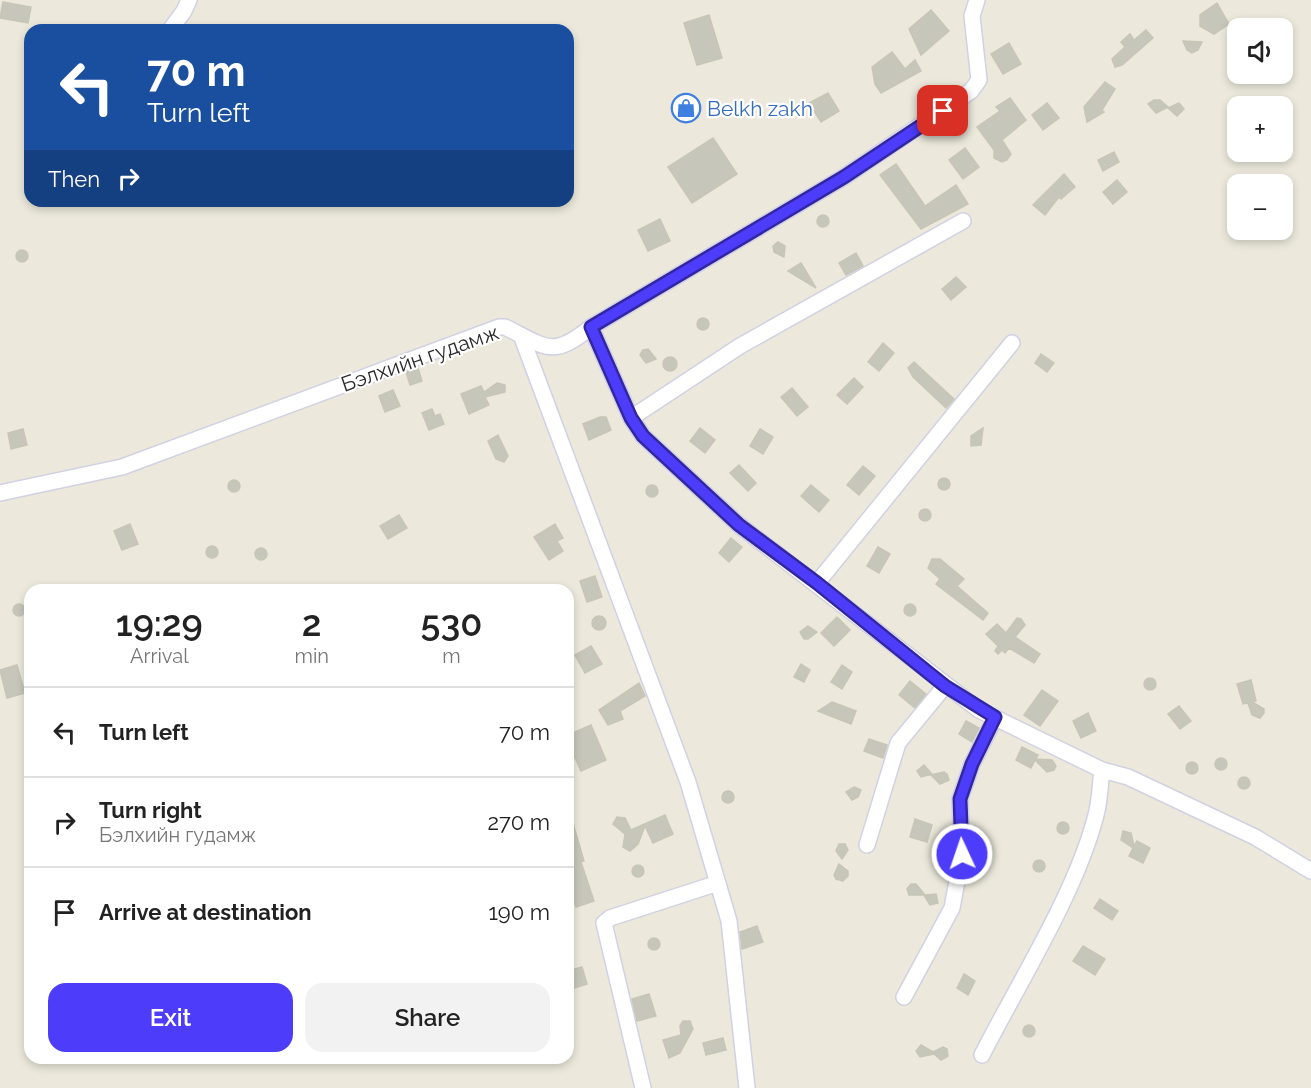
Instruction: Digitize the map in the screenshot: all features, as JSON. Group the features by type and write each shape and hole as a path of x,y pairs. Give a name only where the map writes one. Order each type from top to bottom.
{"street":[{"path":"174,24 189,0"},
{"name":"Бэлхийн гудамж","path":"0,493 122,467 499,327 521,334 543,346 556,347 570,344 591,327 844,177 971,91 979,80 972,16 977,0"},
{"path":"631,418 740,346 963,221"},
{"path":"591,327 631,418 643,436 739,525 817,583 945,686 995,717 1102,770 1128,777 1255,837 1311,871"},
{"path":"521,334 688,782 729,921 747,1088"},
{"path":"817,583 1012,343"},
{"path":"867,845 898,743 945,686"},
{"path":"904,997 951,908 962,854 960,799 972,764 995,717"},
{"path":"982,1055 1083,853 1096,814 1102,770"},
{"path":"643,1088 604,923 610,918 718,883"}],"building":[{"path":"3,2 31,7 28,23 0,18"},
{"path":"1217,3 1227,20 1227,25 1214,34 1200,26 1200,15"},
{"path":"931,10 949,31 921,55 909,29"},
{"path":"709,15 722,58 697,65 684,23"},
{"path":"1146,30 1153,38 1122,65 1115,67 1112,59 1125,47 1121,42 1130,34 1134,40"},
{"path":"1183,41 1202,42 1198,50 1192,53 1187,50"},
{"path":"1009,43 1021,64 1003,74 991,54"},
{"path":"892,52 905,69 915,60 921,71 881,93 875,84 872,67"},
{"path":"1105,82 1115,89 1102,110 1104,112 1087,122 1084,107"},
{"path":"828,93 839,111 821,122 809,103"},
{"path":"1010,98 1026,120 1002,140 1011,154 1007,160 1002,162 994,158 994,150 977,127 1000,111 996,107"},
{"path":"1154,100 1160,100 1168,107 1156,113 1148,104"},
{"path":"1047,103 1059,118 1043,130 1032,115"},
{"path":"1179,103 1184,109 1177,116 1168,108"},
{"path":"713,138 737,174 692,203 668,167"},
{"path":"965,148 979,167 963,179 949,160"},
{"path":"1114,152 1119,162 1103,171 1098,160"},
{"path":"896,164 925,206 956,185 968,204 921,229 880,175"},
{"path":"1064,174 1075,187 1061,199 1059,197 1045,215 1033,205"},
{"path":"1117,180 1127,192 1113,204 1103,192"},
{"path":"825,215 828,216 828,226 821,227 818,226 817,219 818,216"},
{"path":"660,219 670,241 648,251 638,230"},
{"path":"778,242 785,246 784,257 774,252 773,246"},
{"path":"24,250 27,251 27,261 20,262 17,261 16,254 17,251"},
{"path":"856,253 863,266 846,275 839,263"},
{"path":"801,263 816,288 788,271"},
{"path":"956,277 966,287 951,300 942,289"},
{"path":"705,318 708,319 708,329 701,330 698,329 697,322 698,319"},
{"path":"883,343 894,353 879,371 868,362"},
{"path":"648,349 656,359 646,363 640,355 643,350"},
{"path":"1041,354 1054,363 1047,372 1035,363"},
{"path":"670,357 675,359 677,364 675,369 670,371 665,369 663,364 665,359"},
{"path":"914,362 954,399 946,408 913,377 908,368"},
{"path":"418,368 422,381 410,385 406,372"},
{"path":"854,378 863,387 847,404 837,395"},
{"path":"497,383 505,385 505,392 485,397 489,405 469,414 461,394 481,386 484,392"},
{"path":"792,388 808,407 797,416 781,397"},
{"path":"393,390 400,406 385,412 379,396"},
{"path":"432,409 435,416 440,414 444,424 429,430 422,413"},
{"path":"606,417 611,430 589,440 583,424"},
{"path":"700,428 715,440 705,453 690,441"},
{"path":"983,428 981,445 971,446 971,436"},
{"path":"23,429 27,445 11,449 8,433"},
{"path":"760,429 773,437 763,454 750,446"},
{"path":"498,435 508,456 504,462 496,459 488,441"},
{"path":"739,465 756,483 748,491 730,473"},
{"path":"863,466 875,476 859,495 847,485"},
{"path":"946,478 949,479 949,489 942,490 939,489 938,482 939,479"},
{"path":"236,480 239,481 239,491 232,492 229,491 228,484 229,481"},
{"path":"654,485 657,486 657,496 650,497 647,496 646,489 647,486"},
{"path":"811,485 829,500 819,512 801,496"},
{"path":"927,509 930,510 930,520 923,521 920,520 919,513 920,510"},
{"path":"399,515 407,528 388,539 380,526"},
{"path":"130,524 138,544 122,550 114,531"},
{"path":"555,524 563,538 557,541 563,551 549,560 534,537"},
{"path":"731,538 742,547 729,562 719,553"},
{"path":"214,546 217,547 217,557 210,558 207,557 206,550 207,547"},
{"path":"878,547 890,554 879,573 867,566"},
{"path":"263,548 266,549 266,559 259,560 256,559 255,552 256,549"},
{"path":"932,559 940,559 964,579 957,586 988,613 983,620 936,584 940,579 928,568"},
{"path":"595,576 602,597 587,602 580,581"},
{"path":"912,604 915,605 915,615 908,616 905,615 904,608 905,605"},
{"path":"14,605 24,605 24,615 14,615"},
{"path":"599,616 604,618 606,623 604,628 599,630 594,628 592,623 594,618"},
{"path":"837,617 850,630 834,646 821,633"},
{"path":"1017,618 1021,619 1025,625 1015,637 1040,654 1034,663 1009,648 1005,653 1002,650 998,654 995,651 998,646 986,634 997,624 1006,633"},
{"path":"808,626 817,632 808,639 804,639 800,632"},
{"path":"591,646 602,664 585,673 575,655"},
{"path":"801,664 810,670 804,682 794,677"},
{"path":"17,665 24,693 7,698 0,670"},
{"path":"842,665 852,672 842,689 831,682"},
{"path":"1152,678 1156,684 1152,690 1148,690 1144,682"},
{"path":"1251,680 1256,701 1252,702 1264,709 1260,718 1252,715 1248,703 1243,704 1237,684"},
{"path":"910,681 926,694 915,708 899,695"},
{"path":"639,683 645,696 620,711 623,719 608,725 599,710"},
{"path":"1042,690 1058,701 1040,726 1024,715"},
{"path":"832,702 856,711 851,724 818,711"},
{"path":"1179,706 1191,721 1180,729 1168,714"},
{"path":"1088,713 1096,731 1081,738 1073,721"},
{"path":"966,721 979,728 972,742 959,734"},
{"path":"591,725 606,760 581,771 574,755 574,732"},
{"path":"869,739 887,745 883,758 864,751"},
{"path":"1022,747 1038,755 1036,759 1052,760 1056,766 1054,770 1047,772 1035,760 1031,768 1016,760"},
{"path":"1223,758 1226,759 1226,769 1219,770 1216,769 1215,762 1216,759"},
{"path":"1194,762 1197,763 1197,773 1190,774 1187,773 1186,766 1187,763"},
{"path":"924,765 932,774 921,777 917,771"},
{"path":"944,772 949,780 940,784 931,775"},
{"path":"1246,777 1249,778 1249,788 1242,789 1239,788 1238,781 1239,778"},
{"path":"854,787 861,790 858,797 852,800 846,792"},
{"path":"730,791 733,792 733,802 726,803 723,802 722,795 723,792"},
{"path":"665,815 673,834 653,843 645,826 638,844 630,851 623,847 625,834 613,824 617,817 625,818 631,830"},
{"path":"915,819 932,825 927,842 910,837"},
{"path":"1065,822 1068,823 1068,833 1061,834 1058,833 1057,826 1058,823"},
{"path":"574,827 584,861 581,862 594,901 576,907 574,901"},
{"path":"1123,831 1131,833 1134,846 1137,841 1150,848 1143,863 1129,856 1133,848 1121,840"},
{"path":"839,844 845,844 848,850 842,859 836,851"},
{"path":"1041,860 1044,861 1044,871 1037,872 1034,871 1033,864 1034,861"},
{"path":"839,864 848,871 848,876 843,881 836,879 834,875"},
{"path":"640,865 643,866 643,876 636,877 633,876 632,869 633,866"},
{"path":"911,884 916,884 925,895 936,894 938,903 930,905 924,895 909,895 907,889"},
{"path":"1100,899 1118,911 1112,920 1094,908"},
{"path":"757,926 763,942 742,949 740,932"},
{"path":"656,938 660,944 656,950 652,950 648,942"},
{"path":"1083,946 1105,959 1095,975 1073,961"},
{"path":"582,967 587,984 574,988 574,969"},
{"path":"964,974 975,981 968,995 957,988"},
{"path":"649,994 656,1016 637,1021 632,999"},
{"path":"683,1021 690,1021 693,1029 680,1053 669,1058 663,1040 681,1035 680,1026"},
{"path":"1031,1025 1035,1031 1031,1037 1027,1037 1023,1029"},
{"path":"723,1038 726,1050 706,1055 703,1043"},
{"path":"921,1045 933,1052 943,1047 947,1049 948,1056 941,1060 934,1054 920,1057 916,1051"}],"place":[{"name":"Belkh zakh","path":"686,108"}],"route":[{"path":"943,111 844,177 591,327 631,418 643,436 739,525 817,583 876,633 945,686 979,710 995,717 972,764 960,799 962,854"}]}
